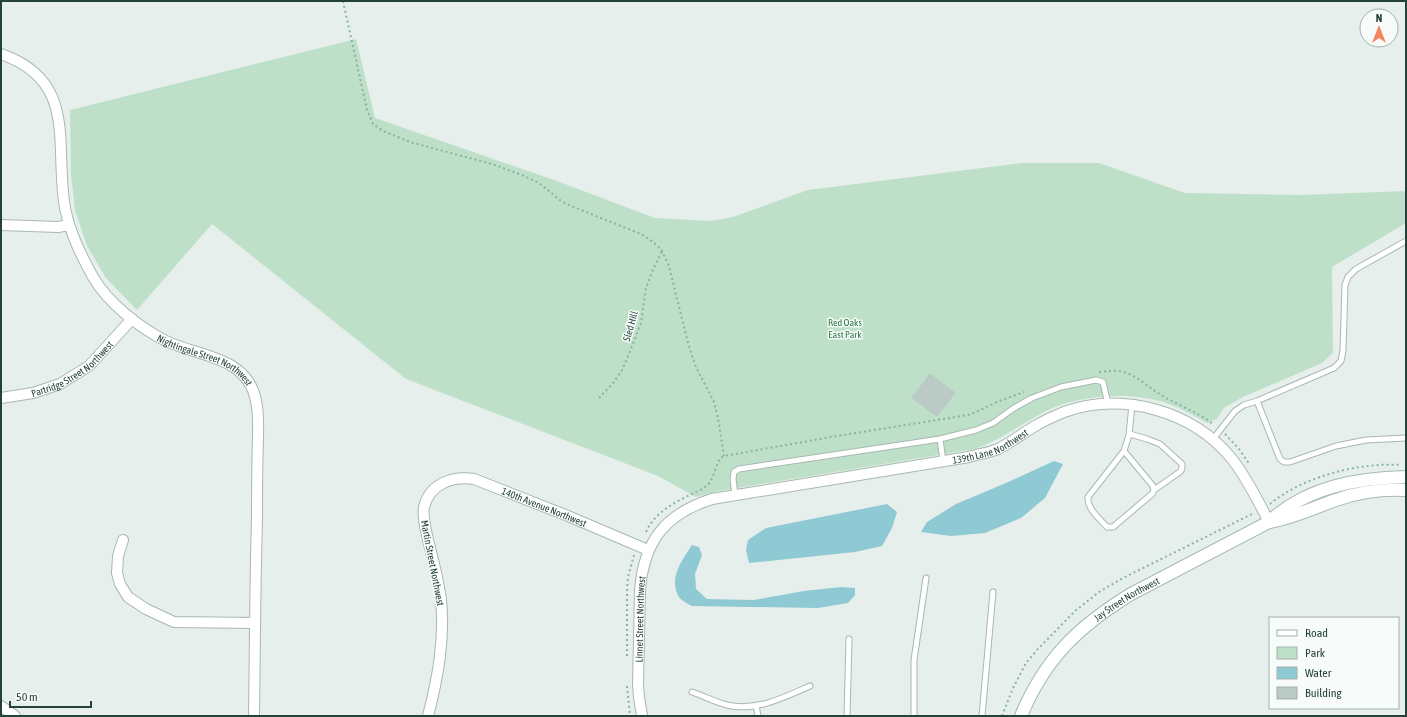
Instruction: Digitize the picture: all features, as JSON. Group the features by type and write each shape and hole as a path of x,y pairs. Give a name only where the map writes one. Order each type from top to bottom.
{"street":[{"name":"Nightingale Street Northwest","path":"1,54 28,67 47,88 55,105 59,116 63,191 69,225 76,245 95,280 109,298 132,320 167,342 184,349 222,360 234,367 250,384 256,400 258,414 254,716"},
{"path":"1,225 58,227 69,225"},
{"name":"Partridge Street Northwest","path":"1,398 33,393 60,384 89,366 132,320"},
{"name":"139th Lane Northwest","path":"663,528 685,510 697,504 735,495 969,457 997,449 1038,424 1066,412 1108,404 1132,405 1161,411 1199,428 1232,460 1242,474 1269,522"},
{"name":"140th Avenue Northwest","path":"439,485 446,480 463,477 474,479 568,516 648,550"},
{"name":"Jay Street Northwest","path":"1021,716 1030,694 1043,672 1057,654 1075,635 1093,620 1131,594 1269,522 1287,507 1300,500 1330,487 1369,479 1406,477"},
{"name":"Martin Street Northwest","path":"428,716 439,671 442,618 441,598 423,518 424,506 434,489 439,485"},
{"name":"Jay Street Northwest","path":"1269,522 1291,518 1337,500 1360,494 1406,490"},
{"name":"Linnet Street Northwest","path":"642,716 639,697 640,590 643,566 648,550 663,528"},
{"path":"123,540 118,556 117,573 120,584 128,596 146,609 174,622 255,623"},
{"path":"1,706 15,716"}],"lane":[{"path":"1213,440 1235,411 1244,404 1257,401 1334,368 1341,361 1344,336 1345,285 1348,277 1356,269 1406,241"},
{"path":"735,495 733,479 734,472 739,469 940,439 976,430 993,423 1032,398 1061,387 1096,380 1103,382 1108,404"},
{"path":"1257,401 1280,459 1284,462 1290,462 1336,446 1366,440 1406,438"},
{"path":"1130,434 1160,444 1182,464 1182,467 1181,471 1154,490 1152,494 1113,527 1107,527 1090,509 1087,503 1088,497 1124,451 1130,434 1132,405"},
{"path":"940,439 944,461"},
{"path":"1124,451 1153,486 1154,490"},
{"path":"914,716 914,660 926,578"},
{"path":"982,716 994,592"},
{"path":"847,716 849,639"},
{"path":"692,692 727,705 738,706 756,705 776,701 810,686"},
{"path":"756,705 758,716"}],"path":[{"path":"343,1 367,110 370,120 377,128 410,142 492,164 522,175 539,183 561,201 571,206 641,234 662,251 670,266 687,339 696,368 714,402 724,456"},
{"name":"Sled Hill","path":"599,398 614,382 622,370 629,354 640,323 646,288 662,251"},
{"path":"1097,372 1118,371 1126,373 1164,397 1213,424"},
{"path":"935,420 957,417 976,412 991,404 1026,392"}],"green space":[{"name":"Red Oaks East Park","path":"356,39 375,118 557,181 655,218 711,221 733,217 808,190 1022,163 1099,163 1185,193 1301,195 1406,191 1406,223 1332,267 1333,353 1322,363 1243,397 1224,408 1217,419 1207,423 1179,408 1154,400 1123,396 1090,398 1074,401 1044,412 1002,436 975,449 719,491 696,497 658,476 406,379 212,224 137,310 106,278 87,246 75,210 71,175 70,110"}],"water":[{"path":"1054,461 1063,464 1045,498 1021,518 985,533 951,536 921,532 927,522 956,504"},
{"path":"887,504 897,512 892,528 882,546 855,552 749,563 746,550 748,540 766,528"},
{"path":"692,545 699,547 702,555 695,574 696,589 707,599 754,600 804,591 841,587 855,588 855,595 848,603 818,608 692,606 679,597 675,583 681,563"}],"building":[{"path":"930,374 955,393 937,416 912,398"}]}
